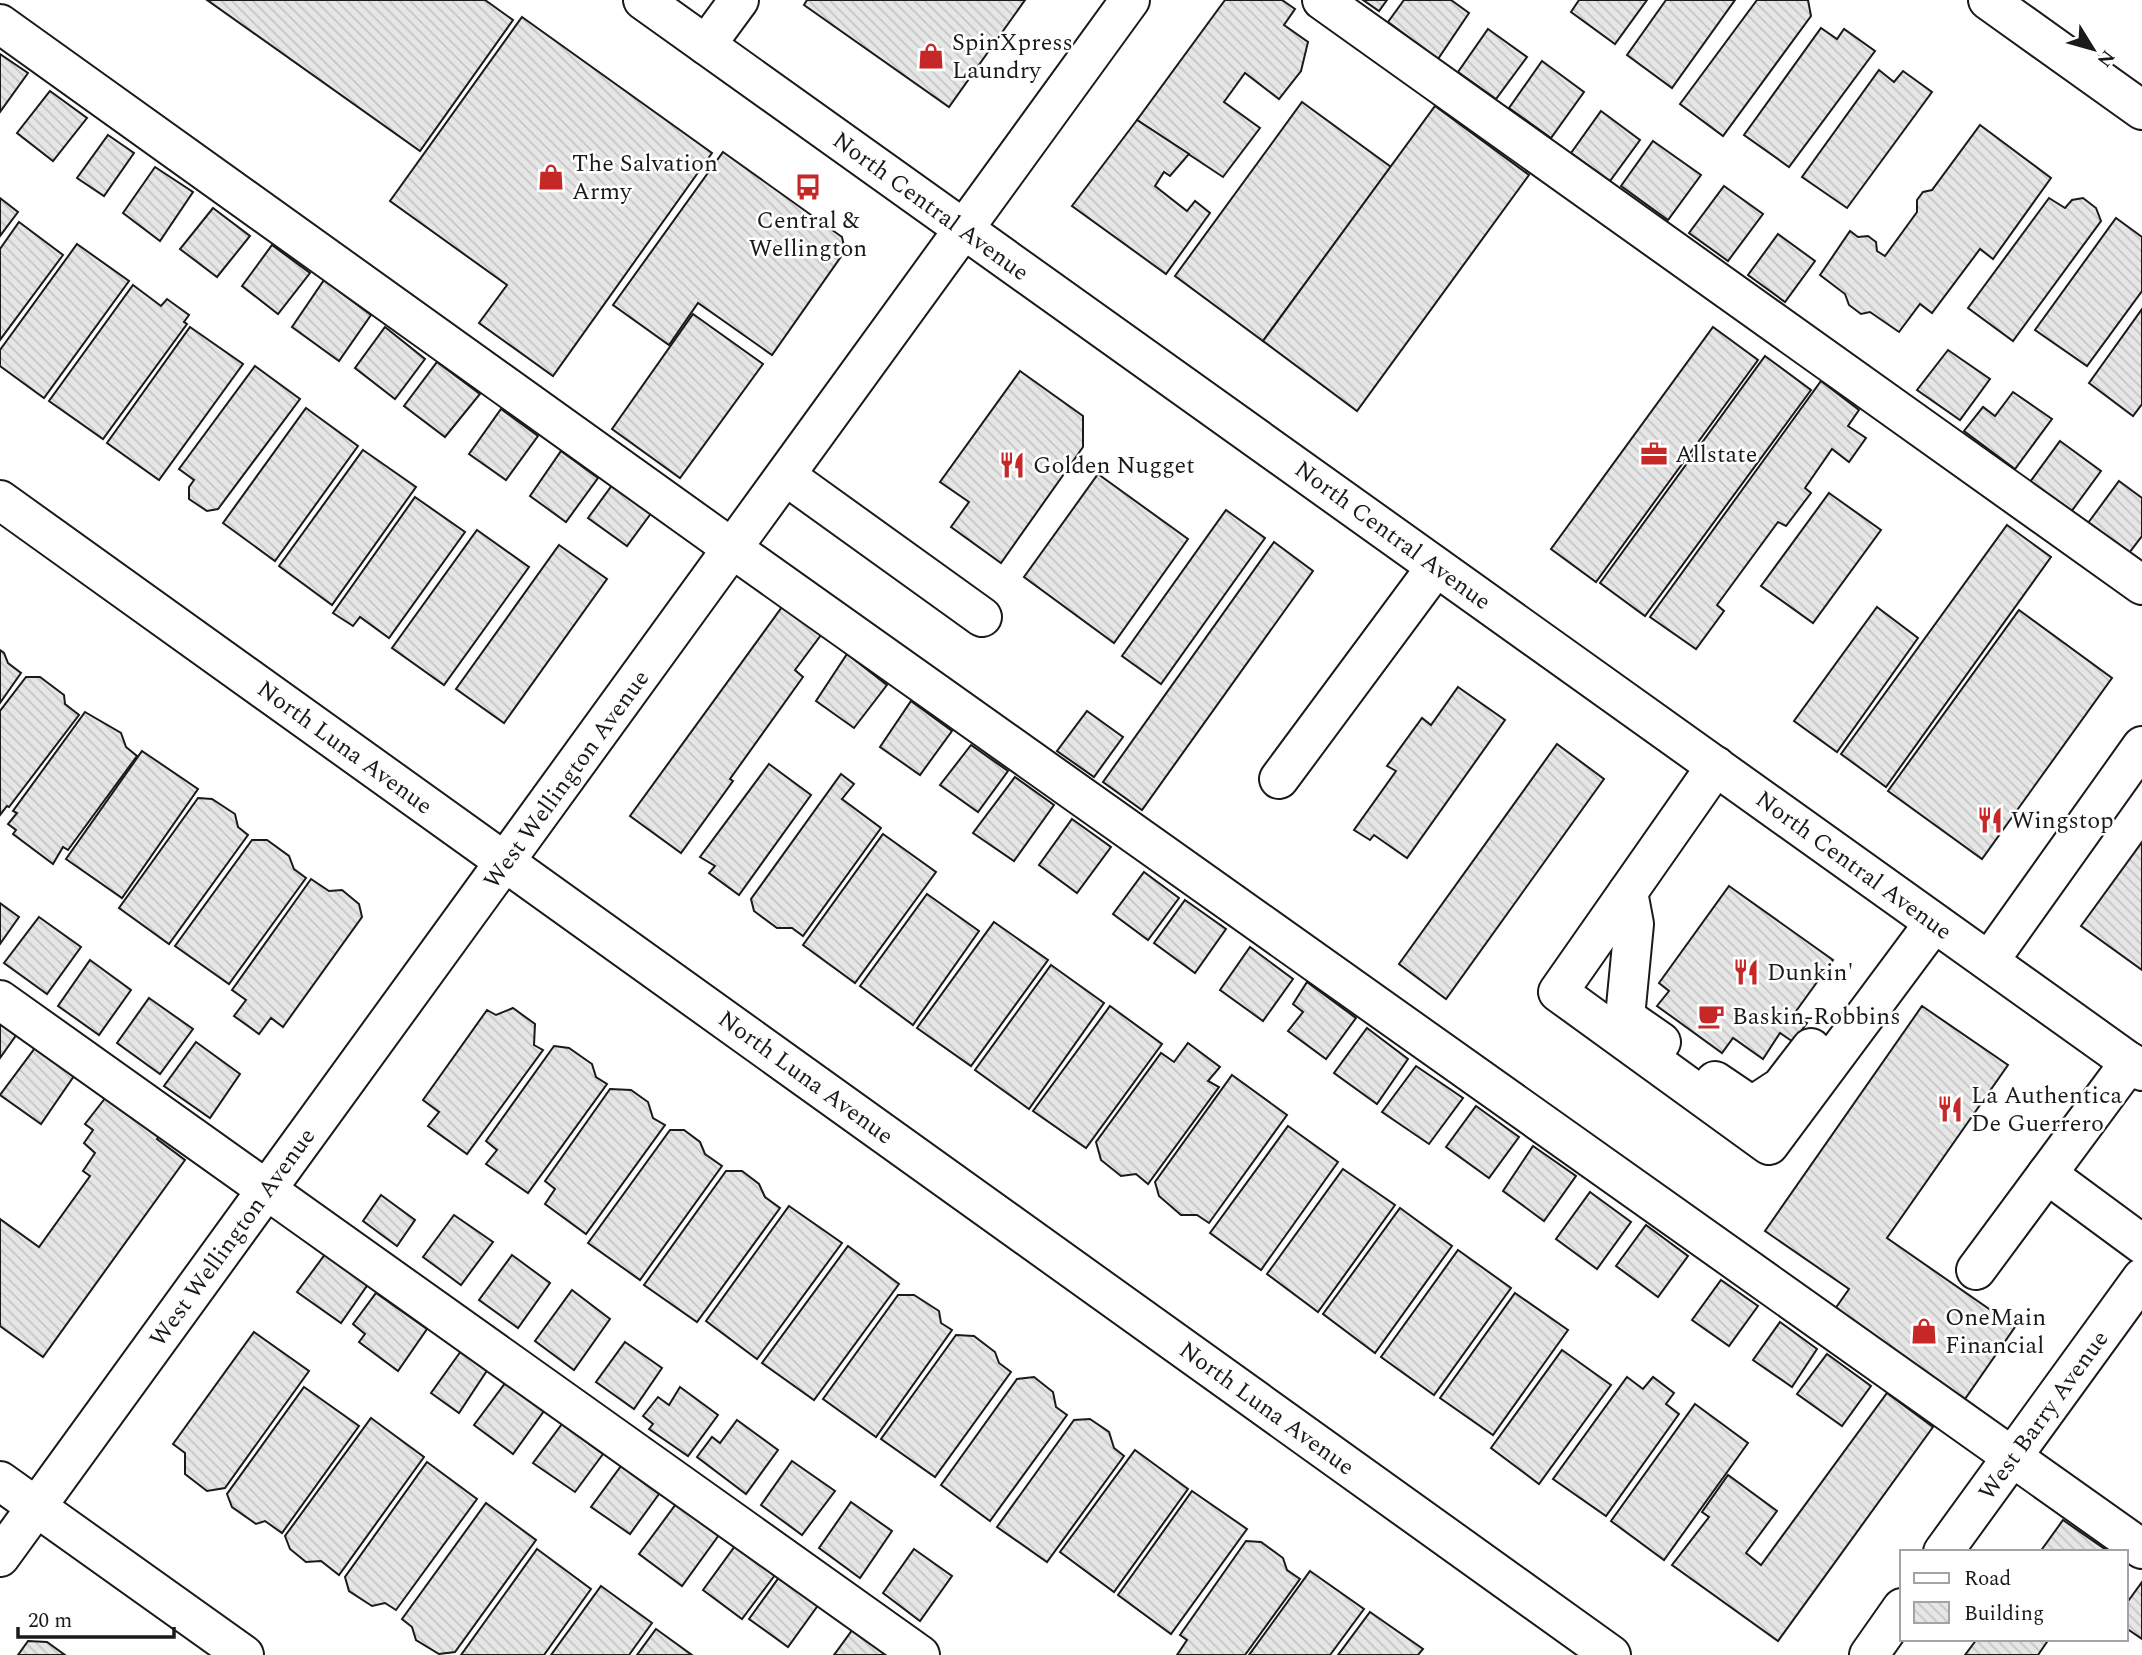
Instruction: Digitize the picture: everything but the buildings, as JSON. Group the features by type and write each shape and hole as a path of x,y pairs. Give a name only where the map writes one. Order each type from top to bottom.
{"street":[{"name":"North Central Avenue","path":"643,0 2136,1066"},
{"path":"706,45 739,0"},
{"name":"West Wellington Avenue","path":"0,1557 1130,0"},
{"path":"1322,0 2142,585"},
{"path":"1987,0 2142,110"},
{"path":"0,24 733,549 2142,1549"},
{"path":"786,476 982,617"},
{"name":"North Luna Avenue","path":"0,500 1611,1655"},
{"path":"1279,779 1436,567"},
{"path":"1989,961 2142,746"},
{"path":"1716,766 1558,992 1769,1145 1934,923"},
{"path":"1628,892 1634,923 1625,1017 1752,1107 1780,1087 1850,996 1890,983"},
{"path":"0,1000 920,1655"},
{"path":"1976,1270 2047,1174 2136,1066"},
{"path":"2047,1174 2142,1244"},
{"name":"West Barry Avenue","path":"1944,1550 2142,1278"},
{"path":"0,1481 244,1655"},
{"path":"1869,1655 1900,1611"}],"place":[{"name":"SpinXpress Laundry","path":"931,56"},
{"name":"The Salvation Army","path":"551,177"},
{"name":"Central & Wellington","path":"808,187"},
{"name":"Allstate","path":"1654,454"},
{"name":"Golden Nugget","path":"1012,465"},
{"name":"Wingstop","path":"1990,820"},
{"name":"Dunkin'","path":"1746,972"},
{"name":"Baskin-Robbins","path":"1711,1016"},
{"name":"La Authentica De Guerrero","path":"1950,1109"},
{"name":"OneMain Financial","path":"1924,1331"}]}
